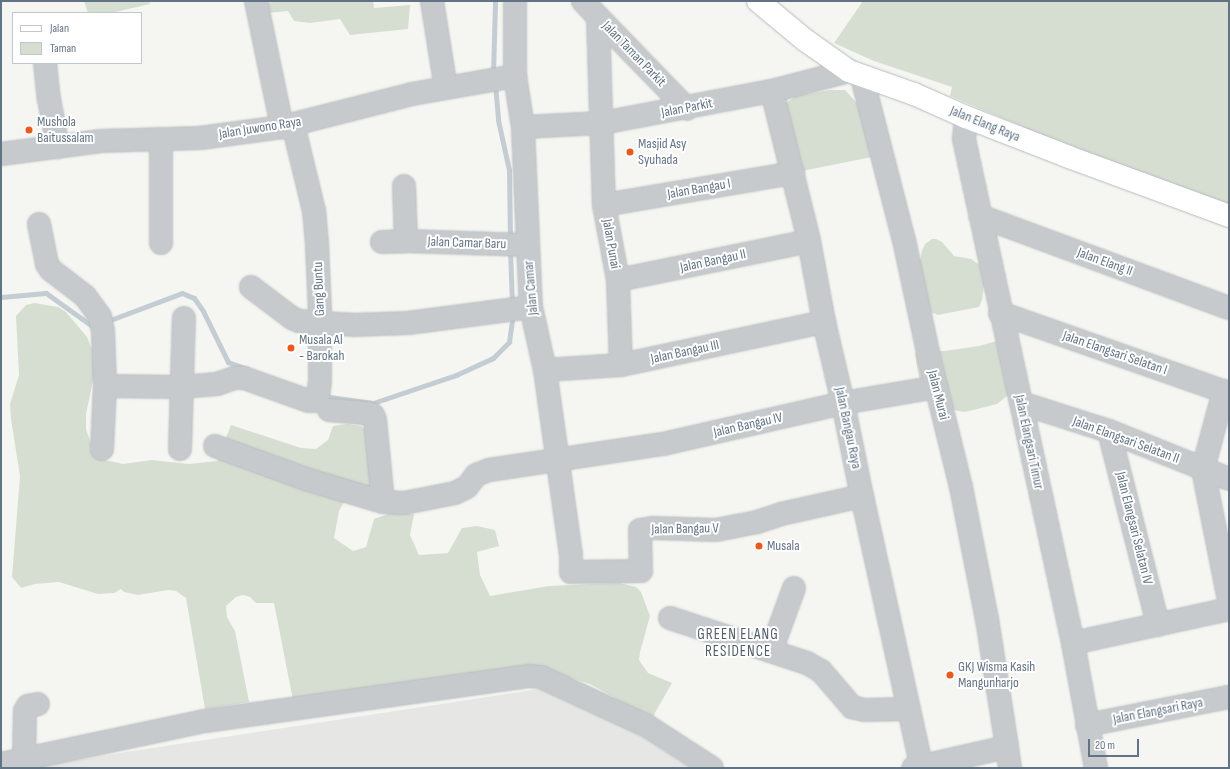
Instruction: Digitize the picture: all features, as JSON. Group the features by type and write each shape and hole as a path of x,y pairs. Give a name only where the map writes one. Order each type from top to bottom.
{"main road":[{"name":"Jalan Elang Raya","path":"758,1 805,40 856,74 914,94 966,117 1229,216"}],"street":[{"name":"Gang Buntu","path":"256,1 287,125 314,211 322,397"},
{"path":"432,1 446,88"},
{"name":"Jalan Camar","path":"516,1 504,78 523,127 518,245 518,309 545,370 571,554 571,572"},
{"name":"Jalan Taman Parkit","path":"582,1 686,109"},
{"name":"Jalan Taman Parkit","path":"598,17 602,123"},
{"path":"45,64 49,99 58,147"},
{"name":"Jalan Parkit","path":"523,127 602,123 686,109 856,74"},
{"name":"Jalan Murai","path":"856,74 904,240 936,387 961,487 987,620 1009,758"},
{"name":"Jalan Juwono Raya","path":"1,154 101,141 200,138 287,125 412,94 504,78"},
{"name":"Jalan Bangau Raya","path":"772,91 809,241 824,322 909,709 919,767"},
{"name":"Jalan Elangsari Timur","path":"966,117 964,140 1072,643 1096,768"},
{"name":"Jalan Punai","path":"602,123 604,205 618,280 621,365"},
{"path":"161,139 161,243"},
{"name":"Jalan Bangau I","path":"604,205 793,173"},
{"path":"404,186 406,240"},
{"name":"Jalan Elang II","path":"980,216 1229,308"},
{"path":"39,224 47,264 51,270 85,296 101,324 114,386 102,449"},
{"name":"Jalan Camar Baru","path":"382,242 406,240 518,245"},
{"name":"Jalan Bangau II","path":"618,280 809,241"},
{"path":"252,287 292,318 299,321 320,323 353,325 408,323 518,309"},
{"name":"Jalan Elangsari Selatan I","path":"1000,313 1227,392"},
{"path":"180,449 184,318"},
{"name":"Jalan Bangau III","path":"545,370 621,365 824,322"},
{"path":"114,386 182,387 217,384 234,378 244,378 309,401 317,400 322,397 373,415 375,420 383,502"},
{"name":"Jalan Bangau IV","path":"215,446 309,480 383,502 404,503 446,496 467,486 476,475 489,470 663,444 843,403 936,387"},
{"path":"1227,392 1203,469 1229,600"},
{"name":"Jalan Elangsari Selatan II","path":"1021,404 1109,431 1229,479"},
{"name":"Jalan Elangsari Selatan IV","path":"1109,431 1158,626"},
{"name":"Jalan Bangau V","path":"571,572 642,571 640,530 652,528 716,530 757,522 781,514 862,496"},
{"path":"771,651 794,588"},
{"path":"1072,643 1158,626 1229,609"},
{"path":"670,618 807,663 821,671 852,707 864,710 909,709"},
{"path":"1,764 205,721 528,676 541,677 647,726 712,768"},
{"name":"Jalan Elangsari Raya","path":"1087,725 1229,697"},
{"path":"24,758 24,711 28,706 38,704"},
{"path":"919,767 1009,758"}],"shaded area":[{"path":"540,689 634,732 689,768 36,768 113,754"}],"green space":[{"path":"84,1 149,1 150,4 115,12 88,12"},
{"path":"279,1 373,1 374,8 410,5 408,29 350,35 340,19 310,23 294,21 288,11 267,13 266,3"},
{"path":"863,1 1229,1 1229,207 1075,149 950,96 952,87 874,61 834,43"},
{"path":"830,90 845,90 863,110 872,157 802,171 786,103 796,96"},
{"path":"932,239 942,242 954,256 971,259 981,266 985,277 982,300 979,307 938,315 926,310 918,271 925,244"},
{"path":"34,303 58,307 66,312 87,337 93,352 96,366 86,414 86,429 96,458 123,464 152,460 189,464 217,461 231,425 301,448 316,449 328,440 333,426 347,424 361,426 367,431 373,487 352,488 339,511 334,538 353,551 366,547 374,519 391,513 414,514 410,535 419,555 448,553 462,528 477,526 495,530 499,546 477,552 480,575 490,596 549,586 619,583 636,587 641,592 650,616 639,660 648,673 672,683 652,718 590,684 537,667 293,700 274,603 256,603 250,597 243,595 236,597 226,606 227,617 235,631 249,702 205,709 186,598 176,591 168,590 138,595 124,592 121,589 114,593 98,594 59,582 35,584 21,588 12,577 20,476 10,404 19,375 16,316 26,305"},
{"path":"1004,339 1018,373 1007,396 997,404 965,412 958,411 936,404 921,387 915,354 918,351 944,351 979,346"}],"waterway":[{"path":"493,74 495,1"},
{"path":"495,84 498,120 509,170 510,240"},
{"path":"510,250 512,304"},
{"path":"1,297 46,293 92,326 96,325"},
{"path":"105,322 182,293 194,298 203,311 228,362 247,369"},
{"path":"323,396 373,403 456,375 493,358 509,342 513,314"}],"place":[{"name":"Mushola Baitussalam","path":"29,130"},
{"name":"Masjid Asy Syuhada","path":"630,152"},
{"name":"Musala Al - Barokah","path":"291,348"},
{"name":"Musala","path":"759,546"},
{"name":"GKJ Wisma Kasih Mangunharjo","path":"950,675"}],"district":[{"name":"GREEN ELANG RESIDENCE","path":"738,642"}]}
